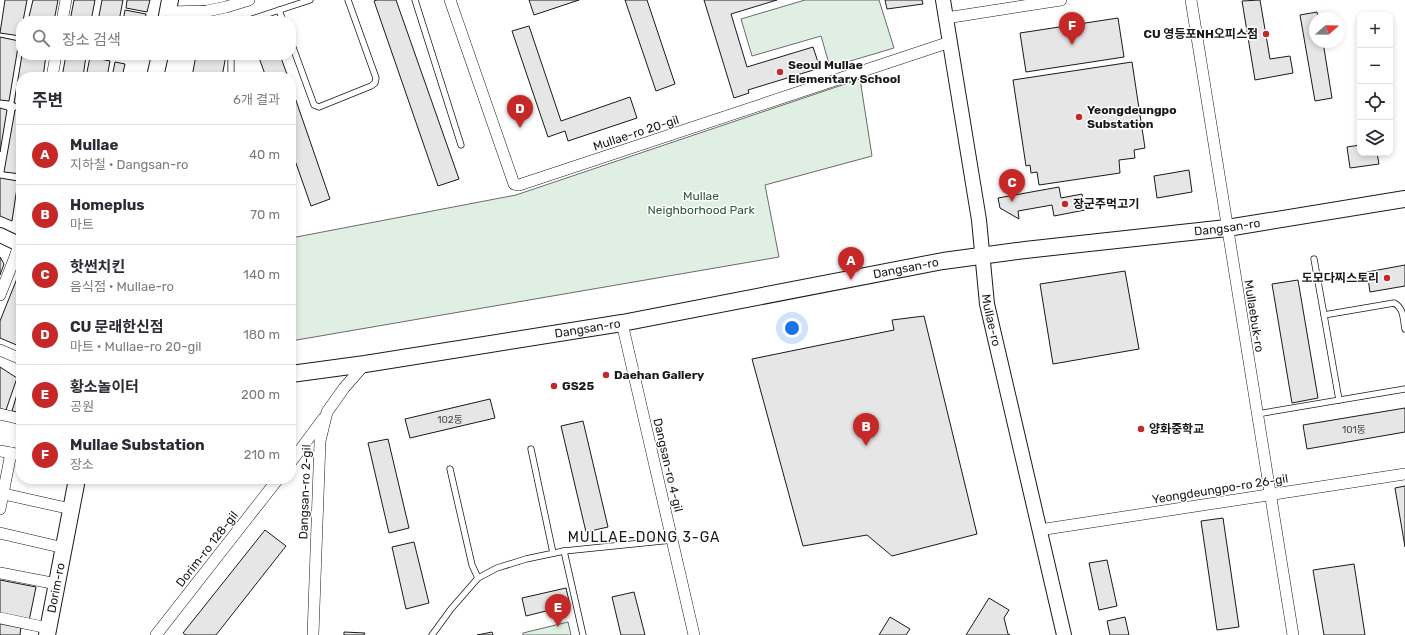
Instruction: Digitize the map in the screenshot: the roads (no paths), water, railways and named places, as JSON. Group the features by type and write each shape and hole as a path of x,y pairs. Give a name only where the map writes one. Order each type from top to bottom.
{"main road":[{"path":"156,72 159,60"},
{"name":"Dangsan-ro","path":"296,373 365,364 622,323 942,261 1227,228 1405,199"},
{"name":"Dorim-ro","path":"48,631 76,484"}],"street":[{"path":"63,16 66,0"},
{"path":"168,11 206,11 249,0"},
{"name":"Mullae-ro 20-gil","path":"450,0 514,184 519,185 950,42"},
{"name":"Mullae-ro","path":"943,0 978,212 986,304 1064,635"},
{"path":"946,18 1061,0"},
{"name":"Mullaebuk-ro","path":"1191,0 1293,635"},
{"path":"53,72 55,60"},
{"path":"0,235 16,240"},
{"path":"0,296 16,255"},
{"name":"Dangsan-ro 4-gil","path":"622,323 694,635"},
{"path":"0,350 16,357"},
{"name":"Dangsan-ro 2-gil","path":"313,635 320,441 328,412 344,388 365,364"},
{"path":"296,455 328,412"},
{"path":"0,414 16,418"},
{"path":"0,450 16,454 2,493 0,509"},
{"name":"Yeongdeungpo-ro 26-gil","path":"1039,530 1405,474"},
{"name":"Dorim-ro 128-gil","path":"156,635 274,484"},
{"path":"2,493 71,509"},
{"name":"Dorim-ro","path":"0,533 64,548"},
{"path":"0,573 57,584"},
{"name":"Dorim-ro","path":"0,618 48,631"}],"lane":[{"path":"261,16 310,0"},
{"path":"296,56 314,105 319,107 375,83 376,78 348,0"},
{"path":"415,0 461,145"},
{"path":"279,10 281,16"},
{"path":"231,60 231,72"},
{"path":"1314,259 1339,400"},
{"path":"1324,315 1394,303 1402,312 1405,329"},
{"path":"1257,414 1405,389"},
{"path":"531,449 553,553"},
{"path":"450,469 472,565 478,578"},
{"path":"432,635 450,609 478,578 497,568 526,559 564,551 672,540"},
{"path":"564,551 583,635"}],"place":[{"name":"CU 영등포NH오피스점","path":"1266,34"},
{"name":"Mullae Substation","path":"1072,45"},
{"name":"Seoul Mullae Elementary School","path":"780,72"},
{"name":"Yeongdeungpo Substation","path":"1079,117"},
{"name":"CU 문래한신점","path":"520,128"},
{"name":"핫썬치킨","path":"1012,202"},
{"name":"장군주먹고기","path":"1065,204"},
{"name":"도모다찌스토리","path":"1387,278"},
{"name":"Mullae","path":"851,280"},
{"name":"Daehan Gallery","path":"606,375"},
{"name":"GS25","path":"554,386"},
{"name":"양화중학교","path":"1141,429"},
{"name":"Homeplus","path":"866,446"},
{"name":"황소놀이터","path":"558,627"}],"district":[{"name":"MULLAE-DONG 3-GA","path":"644,537"}],"park label":[{"name":"Mullae Neighborhood Park","path":"701,203"}]}
